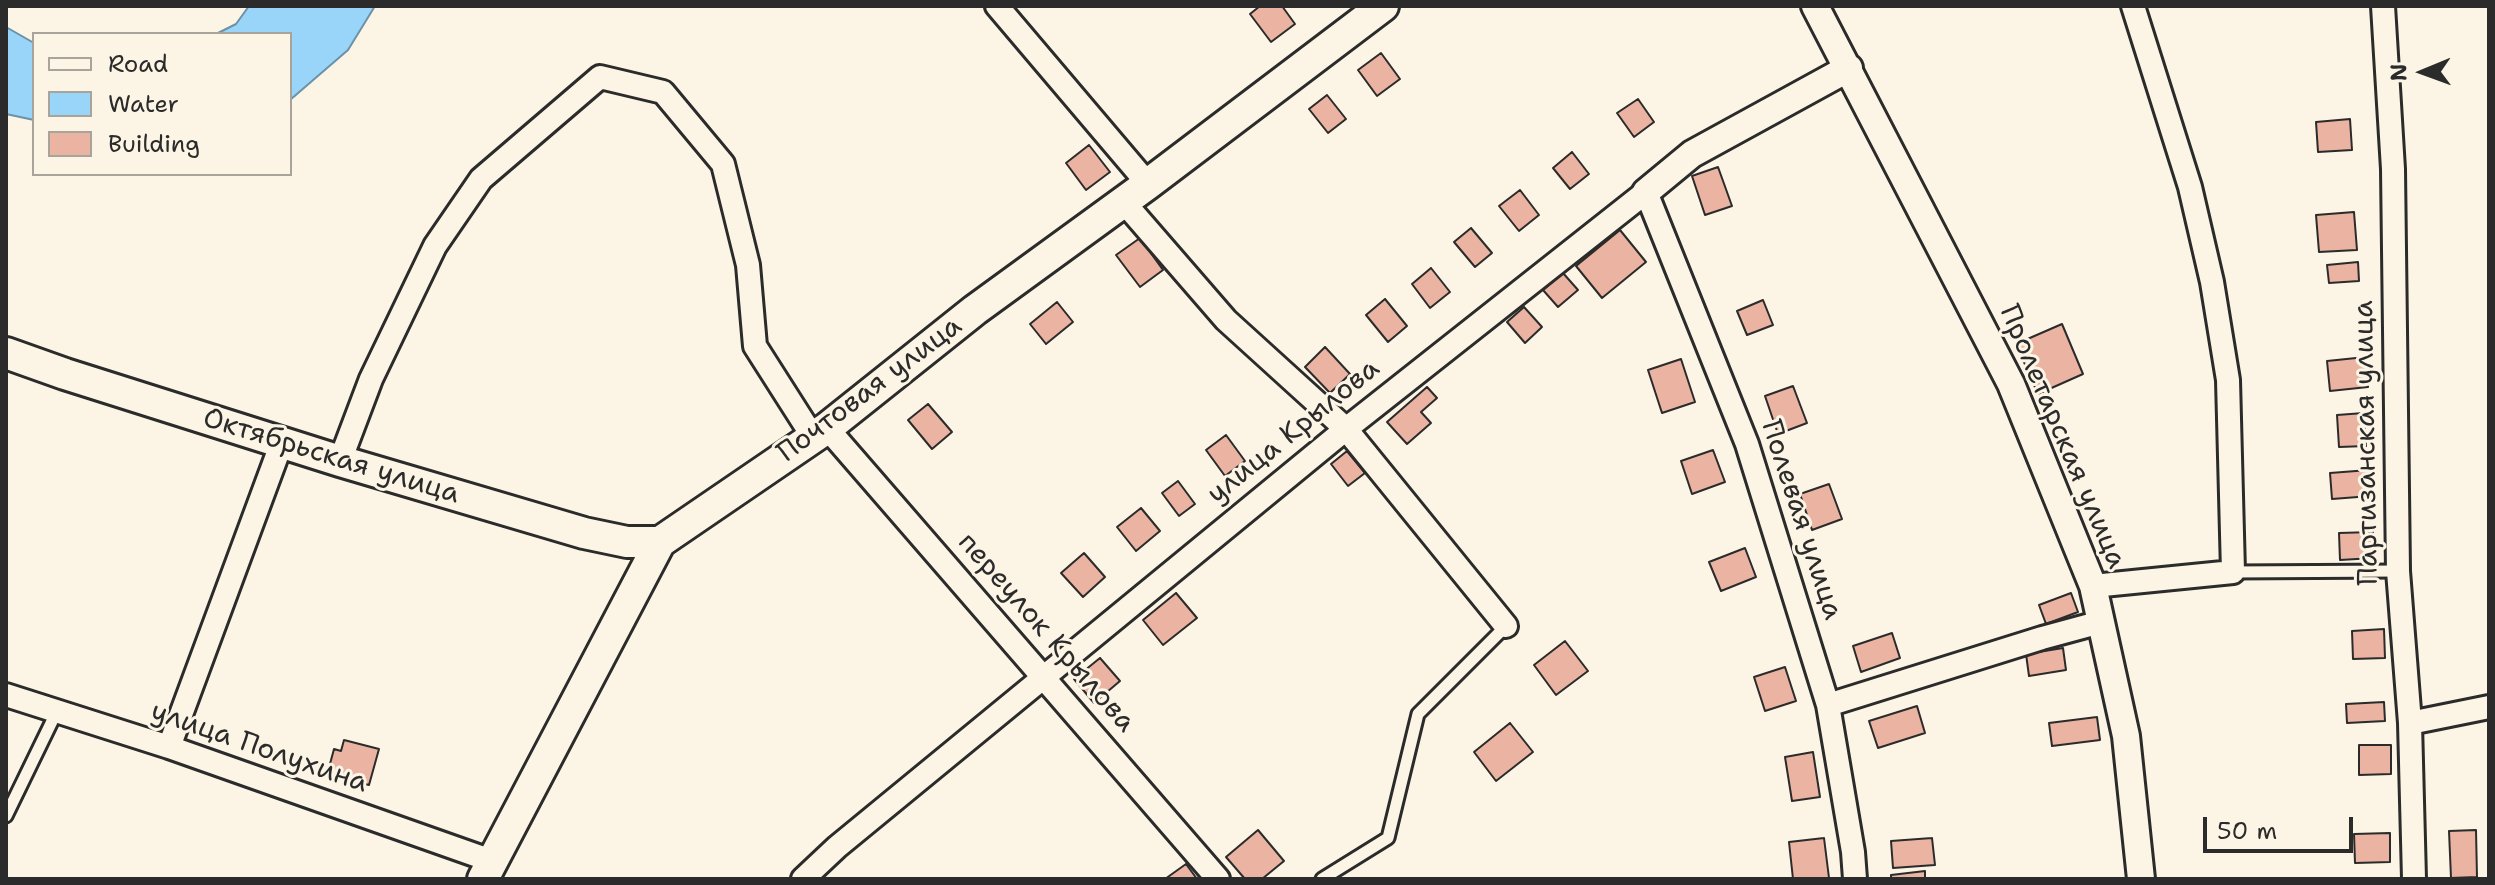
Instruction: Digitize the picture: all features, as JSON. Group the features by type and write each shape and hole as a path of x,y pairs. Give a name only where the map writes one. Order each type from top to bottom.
{"main road":[{"name":"Почтовая улица","path":"487,870 660,542 820,432 975,310 1383,6"},
{"name":"Октябрьская улица","path":"6,353 340,461 584,533 627,542 660,542"}],"street":[{"path":"997,6 1226,320 1346,429 1506,626"},
{"name":"Пролетарская улица","path":"1815,6 2011,384 2093,586 2126,736 2141,879"},
{"path":"2093,586 2233,572 2228,380 2212,282 2190,187 2133,6"},
{"name":"Партизанская улица","path":"2383,6 2393,169 2398,571 2410,723 2414,879"},
{"name":"улица Крылова","path":"803,879 837,847 1346,429 1692,154 1849,68"},
{"name":"переулок Крылова","path":"340,461 371,379 435,246 481,179 600,77 663,92 723,164 748,265 755,346 820,432 1045,677 1218,879"},
{"name":"Полевая улица","path":"1646,192 1747,444 1828,705 1855,879"},
{"path":"169,747 282,442"},
{"path":"1828,705 2101,622"},
{"name":"улица Полухина","path":"6,695 169,747 487,870"},
{"path":"2410,723 2489,707"}],"lane":[{"path":"2233,572 2398,571"},
{"path":"1322,879 1388,838 1418,714 1506,626"},
{"path":"6,816 57,711"}],"water":[{"path":"249,6 375,6 348,50 292,98 292,32 220,32 236,24"},
{"path":"6,27 32,42 32,120 6,114"}],"building":[{"path":"1260,6 1282,6 1295,24 1271,42 1250,14"},
{"path":"1381,53 1400,79 1377,96 1358,70"},
{"path":"1327,95 1346,119 1328,133 1309,109"},
{"path":"1638,99 1654,122 1634,137 1617,113"},
{"path":"2350,119 2352,150 2318,152 2316,122"},
{"path":"1089,145 1110,172 1086,190 1066,163"},
{"path":"1572,152 1589,174 1570,189 1553,168"},
{"path":"1718,167 1732,206 1705,215 1692,176"},
{"path":"1520,190 1539,215 1519,231 1499,206"},
{"path":"2354,212 2357,250 2319,252 2316,215"},
{"path":"1471,228 1492,253 1475,267 1454,242"},
{"path":"1620,230 1646,262 1602,298 1576,266"},
{"path":"1140,238 1163,270 1140,287 1116,255"},
{"path":"2358,262 2359,281 2329,283 2327,265"},
{"path":"1431,268 1450,292 1430,308 1412,284"},
{"path":"1563,273 1578,290 1558,307 1543,290"},
{"path":"1385,299 1407,326 1388,342 1366,315"},
{"path":"1763,300 1773,325 1747,335 1737,311"},
{"path":"1057,302 1073,322 1046,344 1030,324"},
{"path":"1524,307 1542,327 1525,343 1507,322"},
{"path":"2062,324 2083,374 2038,394 2016,344"},
{"path":"1325,347 1350,374 1330,393 1305,367"},
{"path":"2366,357 2368,387 2330,391 2327,361"},
{"path":"1681,359 1695,402 1662,413 1648,370"},
{"path":"1793,386 1807,423 1778,434 1765,396"},
{"path":"1427,387 1437,398 1421,412 1431,423 1407,444 1387,422"},
{"path":"928,404 952,432 932,449 908,420"},
{"path":"2364,413 2366,446 2339,447 2337,415"},
{"path":"1226,435 1245,461 1225,476 1206,450"},
{"path":"1713,450 1725,482 1692,494 1681,461"},
{"path":"1347,451 1365,473 1348,486 1331,464"},
{"path":"2369,470 2371,496 2332,499 2330,473"},
{"path":"1178,481 1195,504 1179,516 1162,493"},
{"path":"1829,484 1842,519 1812,530 1800,494"},
{"path":"1141,508 1160,531 1136,551 1117,527"},
{"path":"2373,532 2374,558 2340,560 2339,533"},
{"path":"1745,548 1756,577 1721,591 1709,562"},
{"path":"1084,553 1105,577 1083,597 1061,573"},
{"path":"1176,593 1197,618 1163,645 1143,620"},
{"path":"2071,593 2078,612 2046,624 2039,605"},
{"path":"2384,629 2385,658 2353,659 2352,631"},
{"path":"1892,633 1900,658 1861,672 1853,646"},
{"path":"1565,641 1588,671 1556,695 1534,665"},
{"path":"2063,648 2066,670 2029,676 2026,654"},
{"path":"1100,658 1120,681 1094,703 1074,679"},
{"path":"1785,667 1796,701 1765,711 1754,677"},
{"path":"2384,702 2385,721 2347,723 2346,704"},
{"path":"1917,706 1925,733 1878,748 1869,721"},
{"path":"2097,717 2100,740 2052,746 2049,723"},
{"path":"1510,723 1533,752 1496,781 1474,752"},
{"path":"344,740 379,749 369,785 327,775 334,749 341,751"},
{"path":"2359,745 2391,745 2391,774 2359,775"},
{"path":"1813,752 1820,797 1792,801 1785,757"},
{"path":"1258,830 1284,861 1262,879 1245,879 1226,857"},
{"path":"2476,830 2477,877 2451,878 2449,831"},
{"path":"2390,833 2390,862 2355,863 2354,834"},
{"path":"1824,838 1829,878 1793,879 1789,842"},
{"path":"1932,838 1935,865 1893,868 1891,841"},
{"path":"1186,864 1197,879 1165,879"},
{"path":"1925,871 1925,879 1891,879 1891,875"}]}
